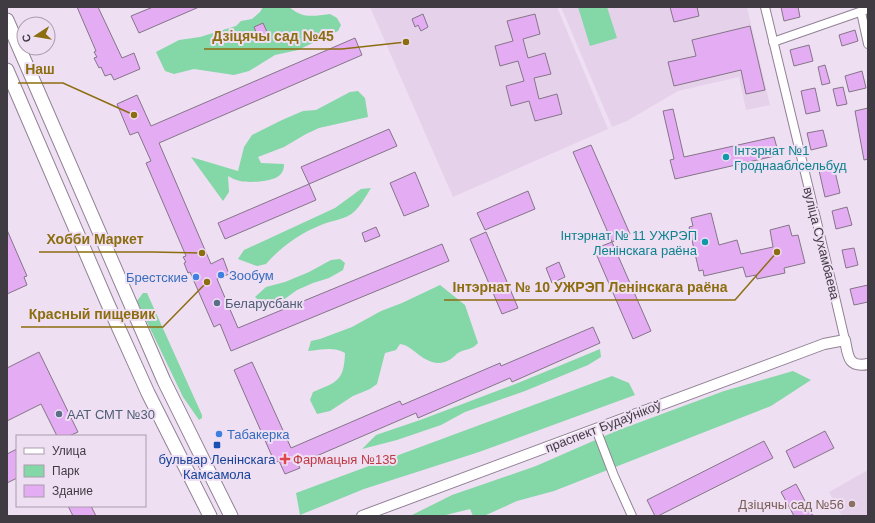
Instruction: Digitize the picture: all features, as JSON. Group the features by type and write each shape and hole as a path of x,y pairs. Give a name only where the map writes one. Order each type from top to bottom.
{"main road":[{"path":"7,20 164,381 231,516"},
{"path":"7,70 107,302 145,386 210,516"}],"street":[{"name":"вуліца Сухамбаева","path":"764,7 836,297 845,340"},
{"path":"773,42 865,10 868,44"},
{"path":"845,340 847,354 852,362 859,366 868,364"},
{"name":"праспект Будаўнікоў","path":"362,516 824,344 845,340"},
{"path":"596,429 614,476 632,516"}],"shaded area":[{"path":"370,7 557,7 608,129 453,197"},
{"path":"561,7 747,7 770,105 746,110 739,77 678,91 627,121 612,127"},
{"name":"Дзіцячы сад №56","path":"868,470 868,516 842,516 829,492"}],"green space":[{"path":"263,7 289,7 294,11 308,16 330,14 337,18 341,25 338,31 298,50 275,55 249,71 234,75 194,69 174,74 165,71 156,52 179,40 200,37 236,26 241,21 252,19"},
{"path":"578,7 607,7 617,38 590,46"},
{"path":"358,91 365,98 368,117 319,128 284,147 258,157 261,163 284,164 281,174 267,181 255,182 235,180 228,176 229,192 223,201 191,157 238,171 244,147 252,135 303,111 316,110 350,92"},
{"path":"371,188 359,206 351,214 305,232 285,246 266,264 257,266 238,259 244,250 335,208 361,189"},
{"path":"340,259 345,263 343,270 329,278 297,290 279,303 263,304 255,297 266,287 285,282 309,272 331,260"},
{"path":"440,285 465,305 478,343 473,347 461,351 446,362 441,363 431,362 407,346 400,344 396,350 385,353 377,384 370,389 353,396 330,411 317,414 310,400 313,392 328,386 338,379 343,370 345,353 331,349 308,351 311,341 352,327 381,311"},
{"path":"143,293 147,293 202,415 202,418 199,420 183,397 137,301"},
{"path":"600,349 601,357 588,365 525,391 465,412 441,425 397,440 362,449 376,435 518,383"},
{"path":"793,371 811,380 771,406 554,491 517,501 484,516 473,516 470,509 442,516 410,516 452,495 536,466 616,431 724,391"},
{"path":"612,376 629,383 635,395 479,452 364,489 300,515 296,493"}],"building":[{"path":"77,7 98,7 122,58 134,53 140,69 114,80 111,74 105,76 101,67 99,68 94,58 97,57 94,52 96,51"},
{"path":"153,7 199,7 139,33 131,16"},
{"path":"670,7 697,7 699,16 674,22"},
{"path":"781,7 798,7 800,17 784,21"},
{"path":"423,14 428,27 421,31 418,25 415,27 412,19"},
{"path":"535,14 540,34 523,39 528,58 545,53 551,74 534,78 539,99 557,94 562,114 535,121 529,101 511,106 506,86 524,81 518,61 500,66 495,46 513,41 507,21"},
{"path":"263,23 268,34 259,39 254,27"},
{"path":"750,26 765,90 746,94 741,70 674,86 668,62 696,56 692,40"},
{"path":"855,30 858,41 842,46 839,35"},
{"path":"355,38 362,55 159,143 211,264 223,258 229,274 217,279 238,328 442,244 449,261 231,351 220,324 214,327 190,272 188,273 184,263 186,262 183,257 186,256 146,163 151,161 138,132 130,135 117,104 137,95 151,126"},
{"path":"809,45 813,61 794,66 790,50"},
{"path":"825,65 830,83 822,85 818,67"},
{"path":"862,71 866,88 849,92 845,76"},
{"path":"843,87 847,104 837,106 833,89"},
{"path":"815,88 820,111 806,114 801,91"},
{"path":"868,108 868,159 864,160 855,111"},
{"name":"Інтэрнат №1 Гроднааблсельбуд","path":"673,109 684,157 774,137 779,155 675,179 670,160 674,159 663,111"},
{"path":"389,129 397,146 309,184 301,167"},
{"path":"823,130 827,146 811,150 807,133"},
{"path":"591,145 630,234 612,242 573,152"},
{"path":"833,163 840,193 825,197 818,166"},
{"path":"415,172 429,206 404,216 390,183"},
{"path":"309,184 316,200 225,239 218,223"},
{"path":"528,191 535,209 485,230 477,213"},
{"path":"847,207 852,225 836,229 832,211"},
{"path":"711,213 719,245 737,240 741,254 773,247 770,230 789,225 792,236 798,235 805,263 784,268 785,273 757,279 756,275 746,277 743,267 704,276 703,270 699,271 689,227 693,226 691,218"},
{"path":"376,227 380,236 365,242 362,233"},
{"path":"7,230 27,276 24,277 27,285 7,294"},
{"path":"486,232 518,308 502,314 470,239"},
{"path":"612,242 651,331 633,339 594,249"},
{"path":"854,248 858,265 846,268 842,250"},
{"path":"559,262 565,277 552,283 546,268"},
{"path":"868,285 868,302 854,305 850,289"},
{"path":"593,327 600,343 512,382 510,378 418,418 416,413 298,464 300,468 285,474 279,461 275,463 234,370 252,362 291,448 400,401 402,405 500,363 501,366"},
{"path":"39,352 78,432 71,435 56,435 41,404 7,421 7,368"},
{"path":"825,431 834,448 794,468 786,451"},
{"path":"764,441 773,458 658,516 655,516 647,500"},
{"path":"16,450 16,478 7,483 7,454"},
{"path":"796,484 813,516 794,516 781,492"},
{"path":"68,507 92,507 96,516 73,516"}],"place":[{"name":"Дзіцячы сад №45","path":"406,42"},
{"name":"Наш","path":"134,115"},
{"name":"Інтэрнат №1 Гроднааблсельбуд","path":"726,157"},
{"name":"Інтэрнат № 11 УЖРЭП Ленінскага раёна","path":"705,242"},
{"name":"Інтэрнат № 10 УЖРЭП Ленінскага раёна","path":"777,252"},
{"name":"Хобби Маркет","path":"202,253"},
{"name":"Зообум","path":"221,275"},
{"name":"Брестские","path":"196,277"},
{"name":"Красный пищевик","path":"207,282"},
{"name":"Беларусбанк","path":"217,303"},
{"name":"ААТ СМТ №30","path":"59,414"},
{"name":"Табакерка","path":"219,434"},
{"name":"бульвар Ленінскага Камсамола","path":"217,445"},
{"name":"Фармацыя №135","path":"285,459"},
{"name":"Дзіцячы сад №56","path":"852,504"}]}
